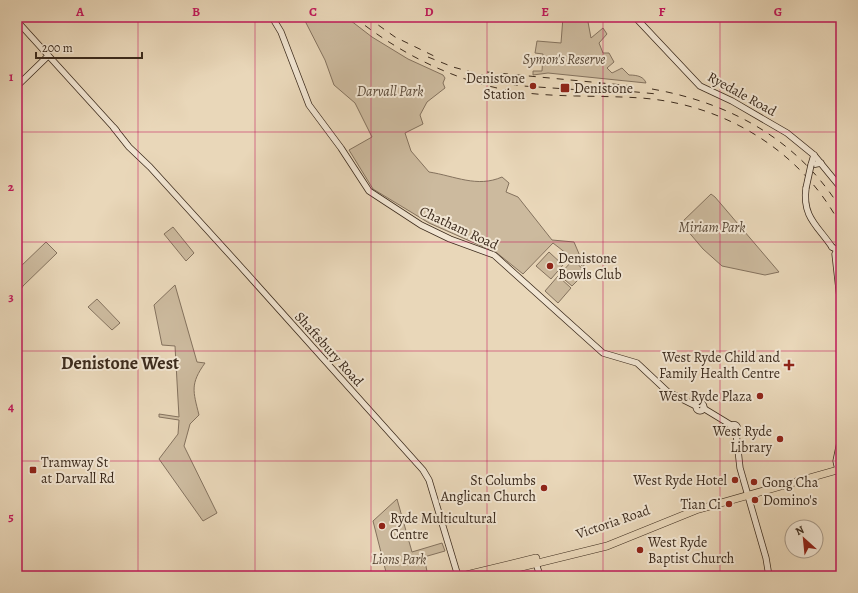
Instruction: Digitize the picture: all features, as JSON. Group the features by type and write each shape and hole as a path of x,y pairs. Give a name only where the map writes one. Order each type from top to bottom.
{"highway":[{"name":"Victoria Road","path":"462,576 607,546 691,511 742,498 747,494 799,482 840,469"},
{"name":"Victoria Road","path":"485,576 536,560"}],"street":[{"name":"Chatham Road","path":"272,17 281,32 309,105 341,148 369,191 421,225 450,239 494,255 603,353 637,363 668,392 696,406 701,403 704,405 704,408 731,425 731,430 736,432 740,468 747,494"},
{"name":"Ryedale Road","path":"635,17 700,86 732,101 787,133 822,163 841,188"},
{"name":"Shaftsbury Road","path":"17,21 422,470 429,480 458,576"},
{"path":"17,86 48,56"},
{"path":"814,155 806,188 805,202 808,215 816,229 832,247 837,248 835,254 841,308"},
{"path":"811,165 822,163"},
{"path":"840,469 836,462 841,437"},
{"path":"747,494 766,558 769,576"},
{"path":"536,560 540,576"}],"green space":[{"name":"Darvall Park","path":"303,17 346,17 372,37 408,59 443,75 445,78 443,83 445,88 427,102 420,115 423,124 405,133 411,151 429,172 475,181 493,180 502,177 509,183 506,192 518,197 552,240 574,242 585,268 553,243 523,274 497,253 429,223 373,189 349,150 372,137 355,103 334,85 325,60"},
{"name":"Symon's Reserve","path":"563,17 583,17 588,22 591,38 603,28 607,34 599,43 603,53 609,53 614,62 607,68 612,73 622,68 629,75 638,76 646,83 548,73 533,75 533,71 542,71 543,54 535,53 537,41 561,43"},
{"name":"Miriam Park","path":"711,194 779,272 765,275 722,266 703,249 681,223"},
{"path":"173,227 194,253 186,261 164,234"},
{"path":"46,242 57,253 23,286 17,296 17,266 19,268"},
{"name":"Denistone Bowls Club","path":"549,252 563,265 551,279 536,266"},
{"name":"Denistone Bowls Club","path":"573,260 586,272 572,286 559,275"},
{"name":"Denistone Bowls Club","path":"558,276 571,288 558,303 545,291"},
{"path":"175,285 197,362 205,363 200,370 194,388 195,400 199,415 190,424 184,446 217,513 203,521 159,459 178,434 179,420 159,417 159,414 179,417 175,346 162,345 154,305"},
{"path":"97,299 120,323 112,330 88,307"},
{"name":"Lions Park","path":"397,499 412,552 442,543 445,551 424,557 428,576 387,576 373,521"}],"railway":[{"path":"354,17 408,54 448,73 490,86 512,91 544,95 641,98 672,102 702,110 730,121 758,136 782,154 805,175 825,199 841,226"},
{"path":"367,17 395,37 434,56"},
{"path":"428,57 453,67 504,81"},
{"path":"487,72 633,86"},
{"path":"497,82 523,86 611,92"},
{"path":"605,89 657,94"},
{"path":"652,89 681,95 709,104 760,128 783,144 804,163 824,185 841,209"}],"place":[{"name":"Denistone Station","path":"533,86"},
{"name":"Denistone","path":"565,88"},
{"name":"Denistone Bowls Club","path":"550,266"},
{"name":"West Ryde Child and Family Health Centre","path":"789,365"},
{"name":"West Ryde Plaza","path":"760,396"},
{"name":"West Ryde Library","path":"780,439"},
{"name":"Tramway St at Darvall Rd","path":"33,470"},
{"name":"West Ryde Hotel","path":"735,480"},
{"name":"Gong Cha","path":"754,482"},
{"name":"St Columbs Anglican Church","path":"544,488"},
{"name":"Domino's","path":"755,500"},
{"name":"Tian Ci","path":"729,504"},
{"name":"Ryde Multicultural Centre","path":"382,526"},
{"name":"West Ryde Baptist Church","path":"640,550"}],"district":[{"name":"Denistone West","path":"120,363"}]}
